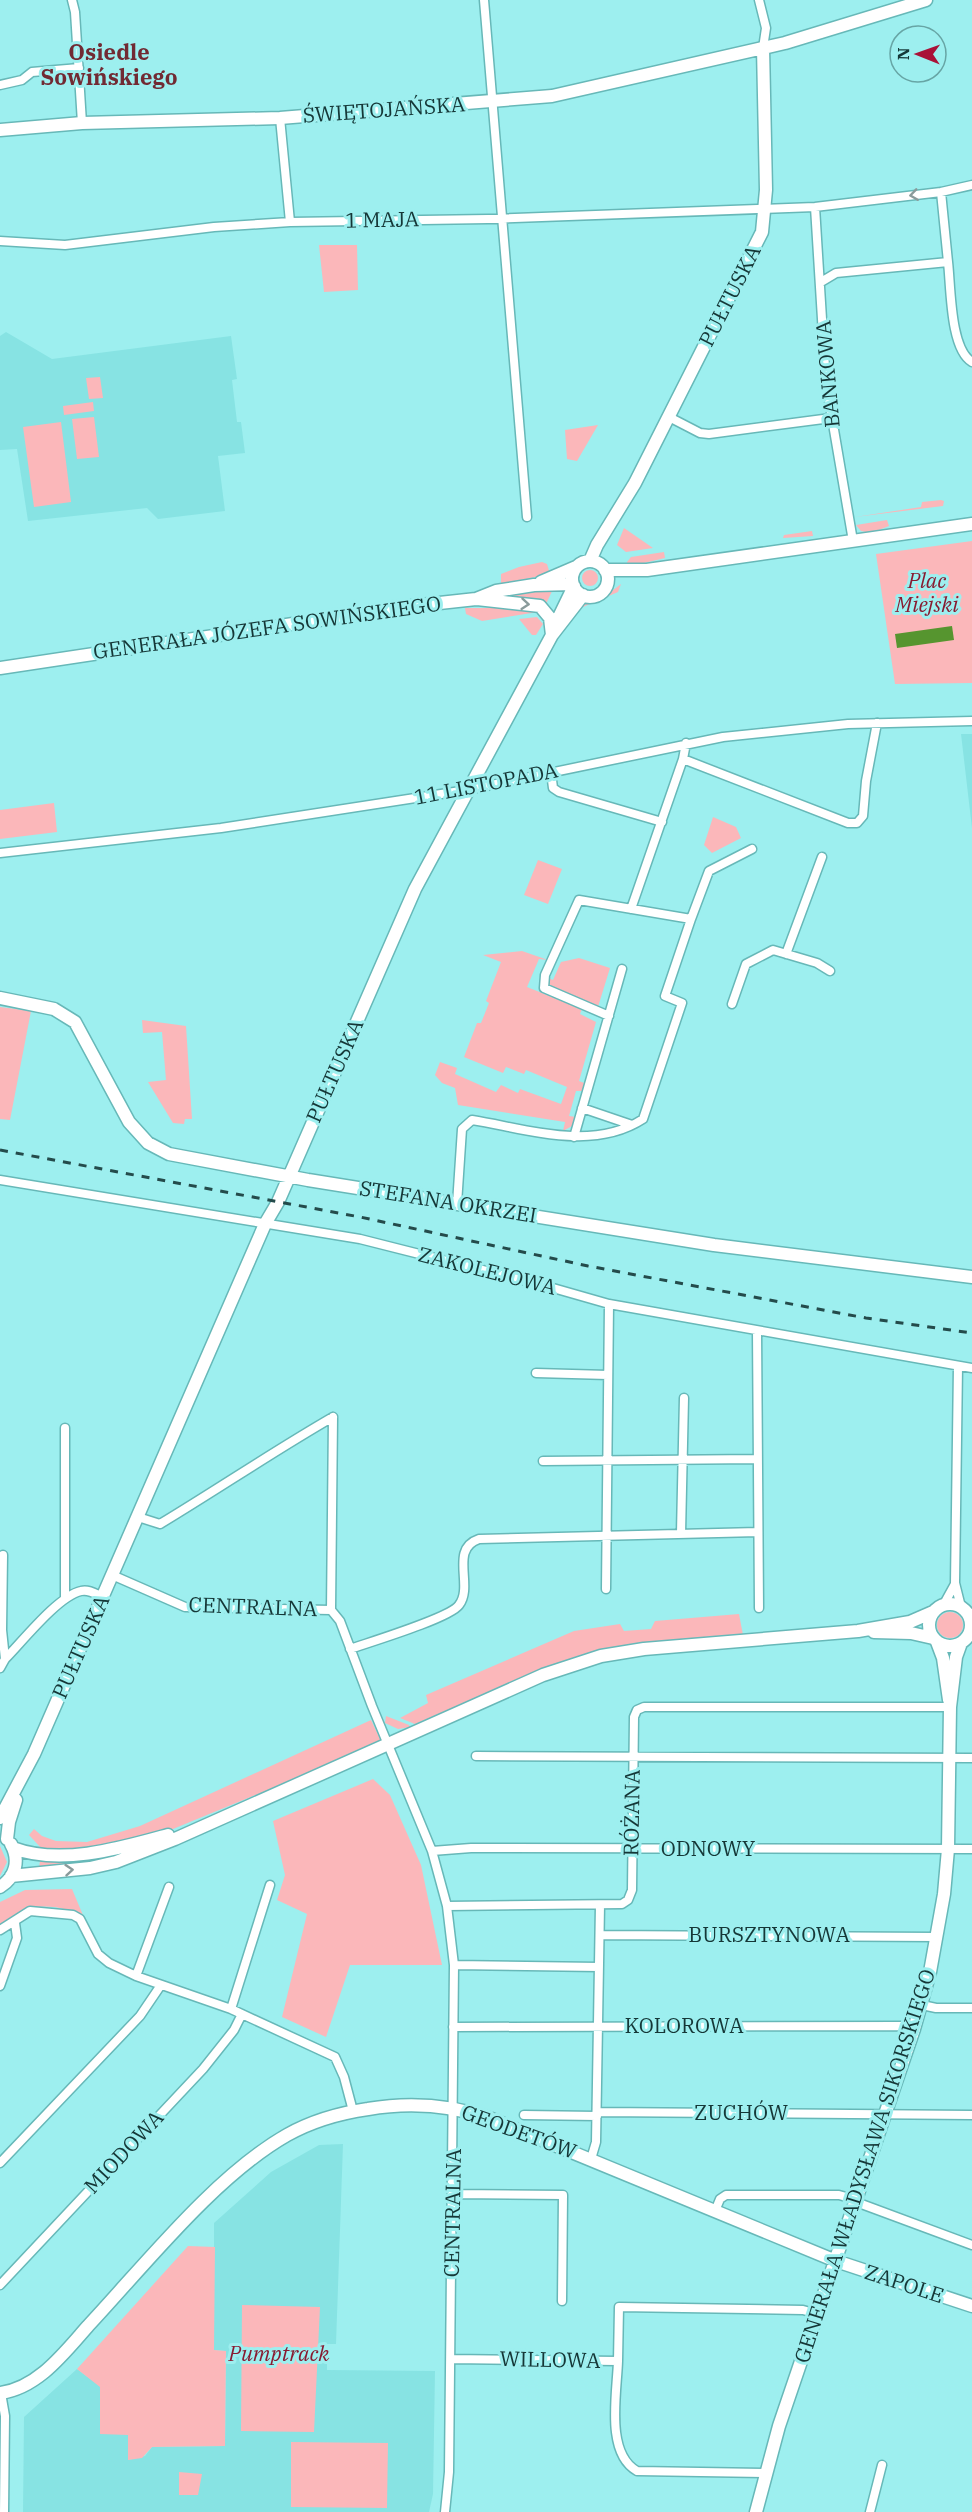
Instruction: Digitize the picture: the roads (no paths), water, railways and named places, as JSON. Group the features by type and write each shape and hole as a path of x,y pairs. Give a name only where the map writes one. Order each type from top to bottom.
{"street":[{"path":"72,0 75,12 82,123"},
{"path":"484,0 526,517"},
{"path":"759,0 766,28 763,48"},
{"name":"ŚWIĘTOJAŃSKA","path":"0,130 82,123 280,118 552,96 763,48 926,0"},
{"name":"PUŁTUSKA","path":"600,569 612,522 752,257 762,232 766,209 763,48"},
{"path":"0,86 22,80 32,72 79,68"},
{"path":"280,118 290,222"},
{"name":"1 MAJA","path":"0,241 65,245 214,227 290,222 502,218 815,207 941,192 972,185"},
{"path":"941,192 957,340 962,355 972,362"},
{"name":"BANKOWA","path":"815,207 826,383 853,541"},
{"path":"821,282 836,273 948,262"},
{"path":"669,417 700,433 709,434 831,418"},
{"path":"576,567 577,589 598,594 600,569 647,570 972,524"},
{"name":"GENERAŁA JÓZEFA SOWIŃSKIEGO","path":"0,668 412,606 476,599 496,591 534,585 576,567 600,569"},
{"name":"GENERAŁA JÓZEFA SOWIŃSKIEGO","path":"534,585 577,589"},
{"name":"PUŁTUSKA","path":"0,1818 23,1777 265,1224 289,1176 415,889 577,589"},
{"path":"476,599 540,606 550,618 552,635"},
{"name":"11 LISTOPADA","path":"0,854 221,828 467,790 686,743 773,731 877,723 972,721"},
{"path":"683,759 848,822 857,823 863,816 866,781 877,723"},
{"path":"631,909 683,759 686,743"},
{"path":"551,772 553,788 559,792 662,822"},
{"path":"457,1204 462,1129 472,1120 573,1137 594,1136 633,1125 643,1119 682,1003 665,996 709,872 752,849"},
{"path":"786,954 822,857"},
{"path":"609,1016 548,992 543,982 579,900 691,919"},
{"path":"732,1004 746,964 773,950 817,963 830,971"},
{"path":"573,1137 622,969"},
{"name":"STEFANA OKRZEI","path":"0,998 54,1009 75,1022 129,1122 148,1143 169,1154 289,1176 714,1245 972,1277"},
{"path":"582,1108 633,1125"},
{"name":"ZAKOLEJOWA","path":"0,1180 360,1239 609,1304 972,1368"},
{"path":"606,1589 609,1304"},
{"path":"757,1331 759,1608"},
{"path":"858,1631 911,1633 949,1646 967,1637 971,1623 955,1583 958,1366"},
{"path":"536,1373 608,1375"},
{"path":"681,1533 684,1398"},
{"path":"138,1517 160,1524 226,1484 249,1466 333,1417 331,1610"},
{"path":"65,1428 65,1598"},
{"path":"543,1461 758,1459"},
{"path":"351,1649 453,1611 464,1595 464,1554 474,1540 606,1534 758,1532"},
{"path":"3,1555 2,1630 5,1659"},
{"name":"CENTRALNA","path":"112,1575 185,1607 331,1610 340,1621 372,1706 432,1851 447,1906 454,1965 449,2488 445,2512"},
{"path":"0,1887 11,1876 30,1872 90,1868 116,1862 389,1745 543,1675 601,1656 644,1649 858,1631 910,1622 924,1618 944,1604 955,1583"},
{"path":"0,1668 5,1659 65,1598 79,1591 88,1590 103,1597"},
{"path":"944,1604 966,1611"},
{"path":"933,1612 928,1625 935,1640"},
{"name":"GENERAŁA WŁADYSŁAWA SIKORSKIEGO","path":"756,2512 766,2473 817,2314 922,2005 937,1937 948,1849 950,1707 956,1658 967,1637"},
{"name":"GENERAŁA WŁADYSŁAWA SIKORSKIEGO","path":"935,1640 944,1658 950,1707"},
{"path":"476,1756 633,1758 634,1717 637,1710 644,1707 950,1707"},
{"name":"RÓŻANA","path":"600,1905 622,1904 628,1900 632,1890 633,1758 972,1758"},
{"name":"PUŁTUSKA","path":"11,1876 16,1862 7,1841 9,1822 23,1777"},
{"path":"7,1841 32,1853 60,1856 114,1848 192,1829"},
{"name":"ODNOWY","path":"432,1851 471,1848 972,1849"},
{"path":"231,2009 270,1884"},
{"path":"136,1976 168,1887"},
{"path":"447,1906 600,1905 596,2148 591,2159"},
{"path":"0,1930 15,1923 30,1911 73,1916 80,1919 98,1954 136,1976 231,2009 334,2057 344,2077 352,2111"},
{"path":"0,1986 17,1938 15,1923"},
{"name":"BURSZTYNOWA","path":"600,1935 937,1937"},
{"path":"454,1965 599,1966"},
{"path":"0,2163 140,2016 161,1985"},
{"path":"922,2005 936,2008 972,2008"},
{"name":"MIODOWA","path":"0,2285 203,2069 234,2030 242,2014"},
{"name":"KOLOROWA","path":"453,2027 903,2026 914,2029"},
{"name":"GEODETÓW","path":"4,2512 5,2416 1,2393 16,2390 50,2368 236,2171 287,2134 322,2118 352,2111 410,2104 454,2109 489,2118 836,2261"},
{"name":"ZUCHÓW","path":"524,2115 972,2115"},
{"path":"453,2194 563,2195 562,2301"},
{"path":"715,2211 720,2199 726,2195 839,2195 972,2245"},
{"name":"ZAPOLE","path":"836,2261 972,2306"},
{"path":"618,2361 619,2307 801,2310 817,2314"},
{"name":"WILLOWA","path":"451,2359 618,2361 616,2440 628,2466 637,2471 766,2473"},
{"path":"870,2512 882,2464"}],"railway":[{"path":"0,1150 360,1217 588,1266 866,1318 972,1333"}],"district":[{"name":"Osiedle Sowińskiego","path":"109,64"}],"park label":[{"name":"Plac Miejski","path":"927,593"},
{"name":"Pumptrack","path":"279,2354"}]}
